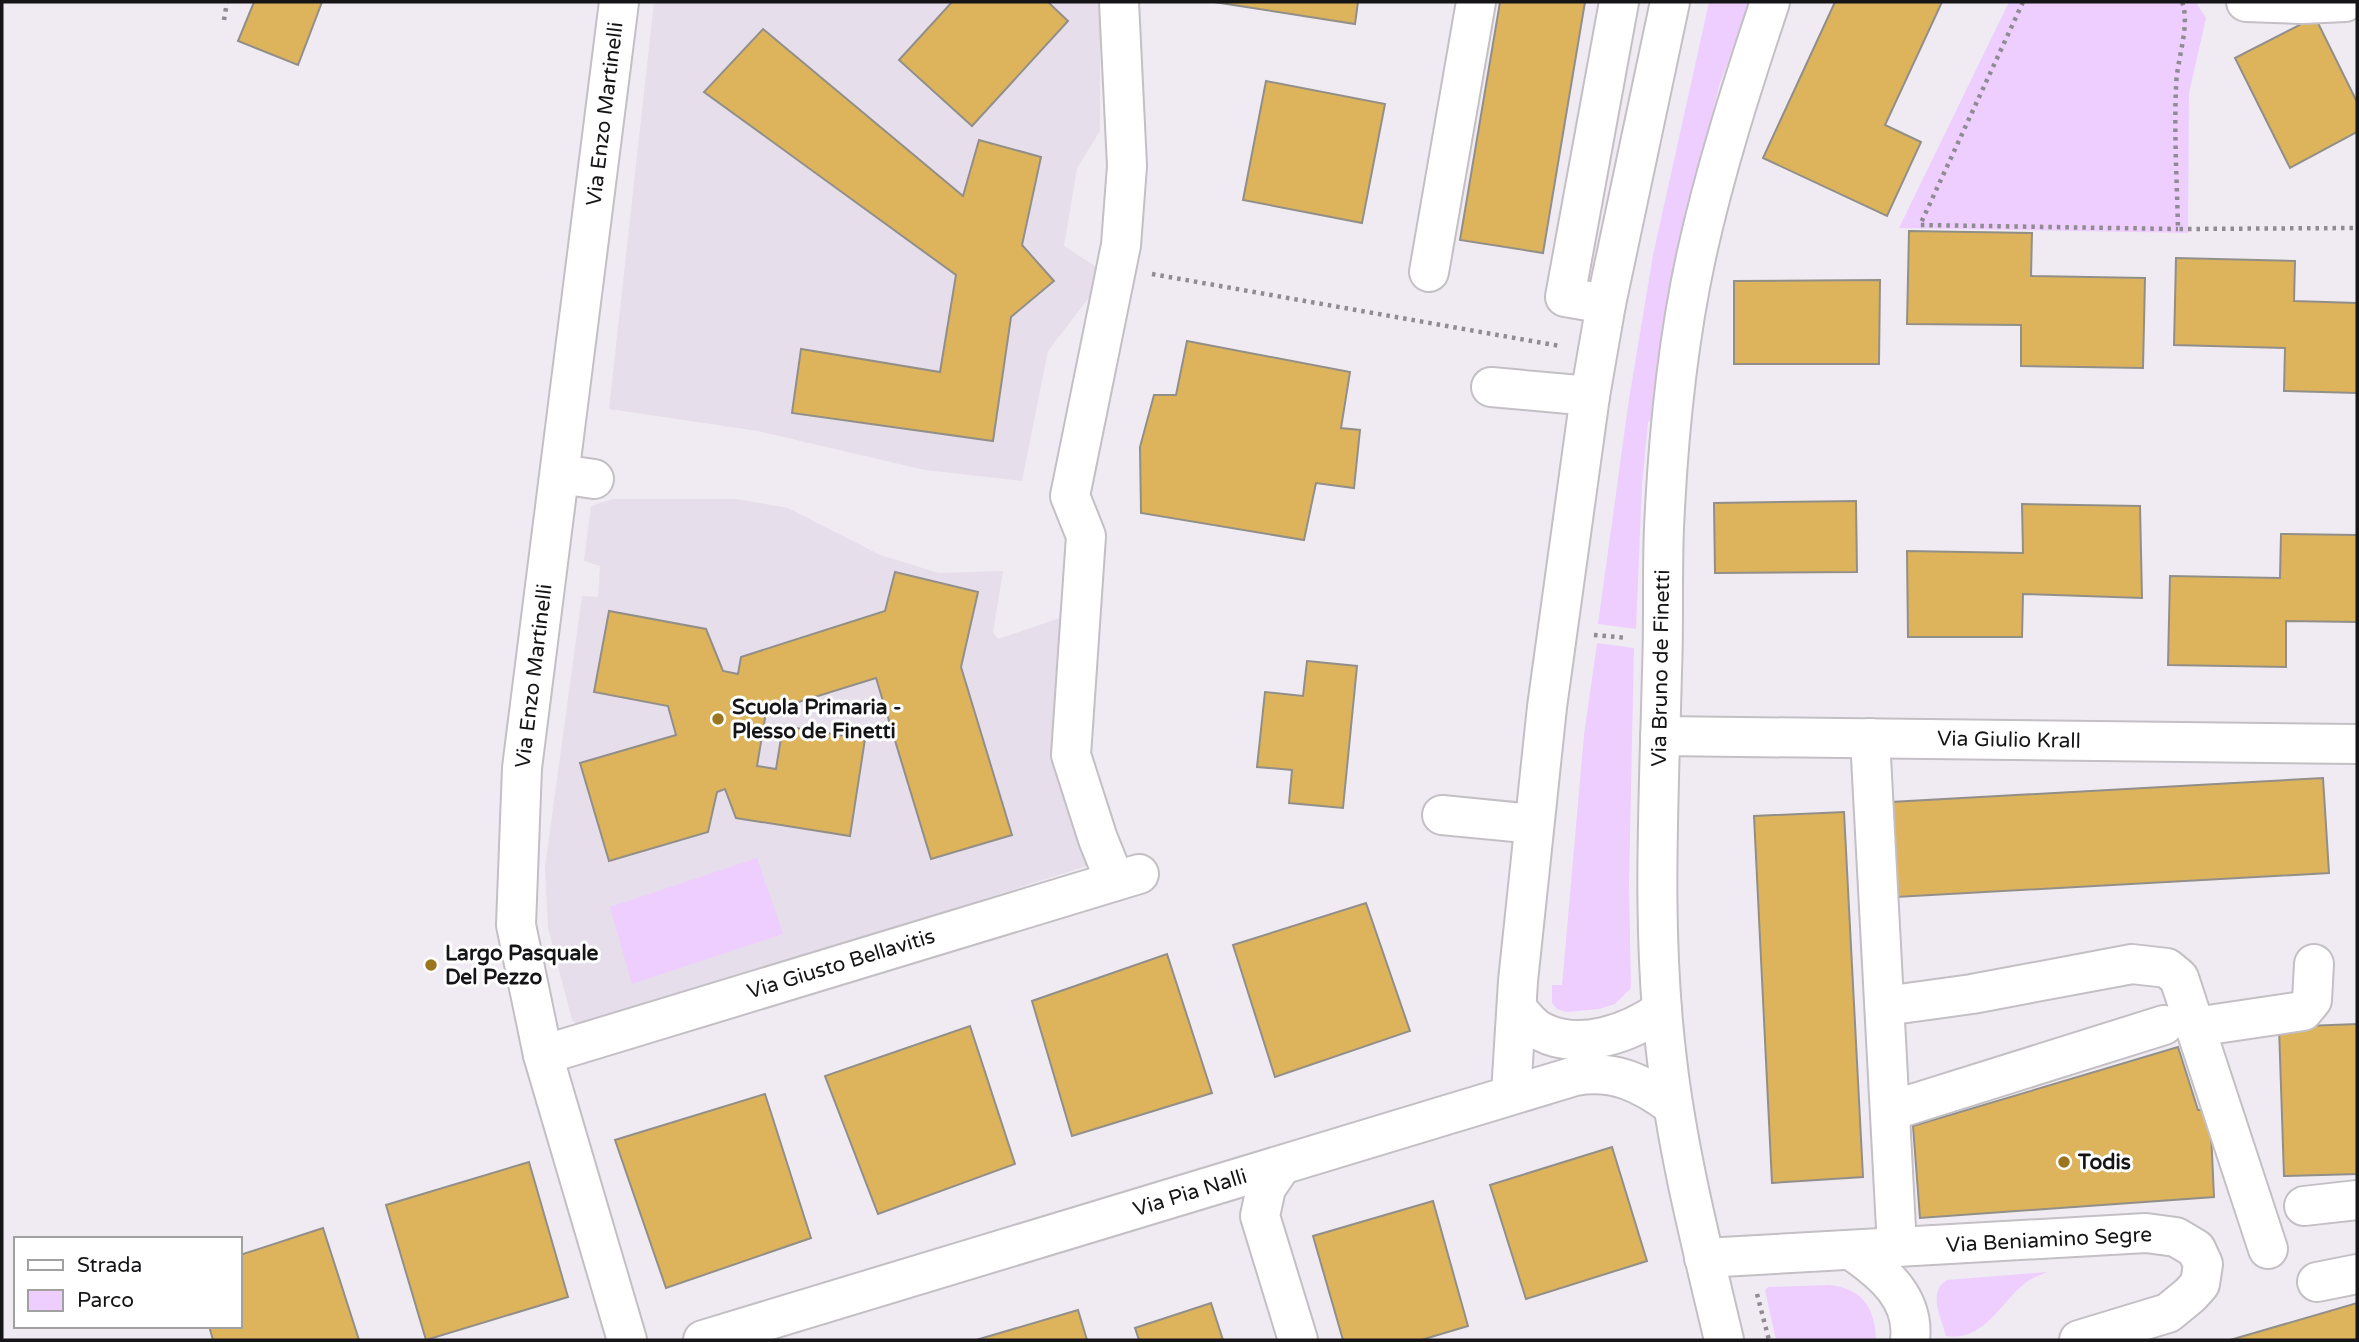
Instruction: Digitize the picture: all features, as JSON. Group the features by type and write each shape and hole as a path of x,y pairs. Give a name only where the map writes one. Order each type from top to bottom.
{"street":[{"name":"Via Enzo Martinelli","path":"619,2 577,476 522,768 516,925 543,1055 626,1340"},
{"path":"1116,268 1121,245 1127,166 1119,2"},
{"path":"1429,272 1476,2"},
{"path":"1605,304 1565,298 1619,2"},
{"path":"1511,1094 1534,824 1556,636 1590,396 1605,304 1670,2"},
{"name":"Via Bruno de Finetti","path":"1724,1340 1673,1106 1662,1010 1657,905 1667,482 1684,332 1696,259 1729,129 1770,2"},
{"path":"2246,2 2345,2"},
{"name":"Via Giusto Bellavitis","path":"543,1055 1127,877 1098,839 1071,755 1086,536 1070,496 1116,268"},
{"path":"1491,387 1590,396"},
{"name":"Via Giulio Krall","path":"1660,736 2357,744"},
{"path":"1870,738 1897,1247"},
{"path":"1442,815 1534,824"},
{"path":"1885,1006 1972,994 2133,964 2167,968 2179,978 2180,1026 2268,1249"},
{"path":"1890,1111 2180,1026 2303,1011 2312,1000 2314,964"},
{"path":"1517,1009 1538,1030 1561,1038 1580,1039 1623,1032 1643,1024 1662,1010"},
{"name":"Via Pia Nalli","path":"703,1340 1574,1076 1609,1074 1636,1082 1673,1106"},
{"path":"1281,1166 1266,1188 1260,1216 1298,1340"},
{"path":"2304,1206 2357,1200"},
{"name":"Via Beniamino Segre","path":"1704,1258 2146,1233 2176,1237 2196,1249 2203,1264 2200,1284 2168,1313 2079,1340"},
{"path":"1851,1250 1878,1270 1900,1294 1910,1316 1910,1340"},
{"path":"2317,1282 2357,1274"}],"path":[{"path":"224,20 227,2"},
{"path":"2024,2 1920,225 2178,229 2357,228"},
{"path":"2178,229 2176,88 2185,26 2182,2"},
{"path":"1116,268 1597,353"},
{"path":"1591,634 1629,638"},
{"path":"1747,1255 1769,1340"}],"shaded area":[{"path":"654,2 1100,2 1100,131 1077,168 1064,246 1107,274 1048,351 1022,481 925,470 758,431 609,409"},
{"path":"613,499 736,499 788,508 880,555 939,573 1003,571 993,632 998,639 1060,618 1064,625 1090,865 581,1027 572,1020 548,928 545,867 582,596 598,597 600,566 584,561 591,506"}],"green space":[{"path":"1709,2 1750,3 1720,83 1685,220 1656,417 1648,422 1642,485 1636,629 1598,624 1629,399 1653,255"},
{"path":"2009,2 2196,2 2206,18 2189,93 2188,233 1899,228"},
{"path":"1597,643 1634,648 1629,885 1631,988 1615,1004 1599,1009 1566,1012 1557,1009 1552,1003 1552,985 1562,985 1584,735"},
{"path":"757,858 783,934 632,984 610,907"},
{"path":"2047,1272 2025,1283 1981,1328 1959,1336 1946,1336 1937,1298 1941,1285 1947,1280"},
{"path":"1828,1285 1850,1290 1864,1301 1873,1318 1876,1340 1776,1340 1765,1290 1768,1287"}],"building":[{"path":"254,2 322,2 298,65 238,41"},
{"path":"952,2 1048,2 1068,21 972,126 899,60"},
{"path":"1214,2 1358,2 1355,24"},
{"path":"1500,2 1585,2 1543,253 1460,240"},
{"path":"1835,2 1942,2 1885,125 1921,142 1887,216 1763,158"},
{"path":"2315,17 2357,102 2357,132 2290,168 2235,58"},
{"path":"763,29 963,196 979,140 1041,157 1022,245 1054,281 1011,317 993,441 792,413 801,349 940,372 956,275 704,92"},
{"path":"1266,81 1385,104 1362,223 1243,200"},
{"path":"1909,231 2032,233 2031,276 2145,278 2143,368 2021,366 2021,325 1907,324"},
{"path":"2176,258 2295,261 2294,301 2357,303 2357,393 2284,391 2285,348 2174,345"},
{"path":"1880,280 1879,364 1734,364 1734,281"},
{"path":"1187,341 1350,372 1341,428 1360,430 1354,488 1316,483 1304,540 1141,513 1140,447 1154,395 1176,395"},
{"path":"1856,501 1857,572 1715,573 1714,503"},
{"path":"2022,504 2140,506 2142,598 2023,594 2022,637 1908,637 1907,551 2023,553"},
{"path":"2281,534 2357,535 2357,622 2286,621 2286,667 2168,665 2170,576 2280,578"},
{"name":"Scuola Primaria - Plesso de Finetti","path":"895,572 978,592 961,667 1012,835 931,859 876,678 766,712 757,766 776,769 783,726 865,739 850,836 736,818 725,789 717,792 708,832 609,861 580,763 676,735 668,706 594,692 609,611 706,629 723,671 738,674 741,657 885,611"},
{"path":"1307,661 1357,666 1343,808 1289,803 1292,770 1257,767 1265,692 1303,696"},
{"path":"2323,778 2329,873 1896,897 1891,802"},
{"path":"1844,812 1863,1177 1772,1183 1754,816"},
{"path":"1366,903 1410,1031 1275,1077 1233,945"},
{"path":"1167,954 1212,1093 1072,1136 1032,1001"},
{"path":"2357,1024 2357,1174 2284,1176 2279,1027"},
{"path":"970,1026 1015,1164 878,1214 825,1076"},
{"name":"Todis","path":"2178,1047 2198,1110 2210,1110 2214,1197 1920,1218 1913,1126"},
{"path":"765,1094 811,1238 666,1288 615,1140"},
{"path":"1612,1147 1647,1261 1526,1299 1490,1185"},
{"path":"529,1162 568,1297 426,1340 386,1205"},
{"path":"1433,1201 1468,1326 1421,1340 1343,1340 1313,1236"},
{"path":"323,1228 359,1340 213,1340 210,1328 242,1328 242,1254"},
{"path":"1211,1303 1223,1340 1139,1340 1135,1328"},
{"path":"2357,1303 2357,1340 2230,1340"},
{"path":"1078,1310 1087,1340 976,1340"}],"place":[{"name":"Scuola Primaria - Plesso de Finetti","path":"718,719"},
{"name":"Largo Pasquale Del Pezzo","path":"431,965"},
{"name":"Todis","path":"2064,1162"}]}
